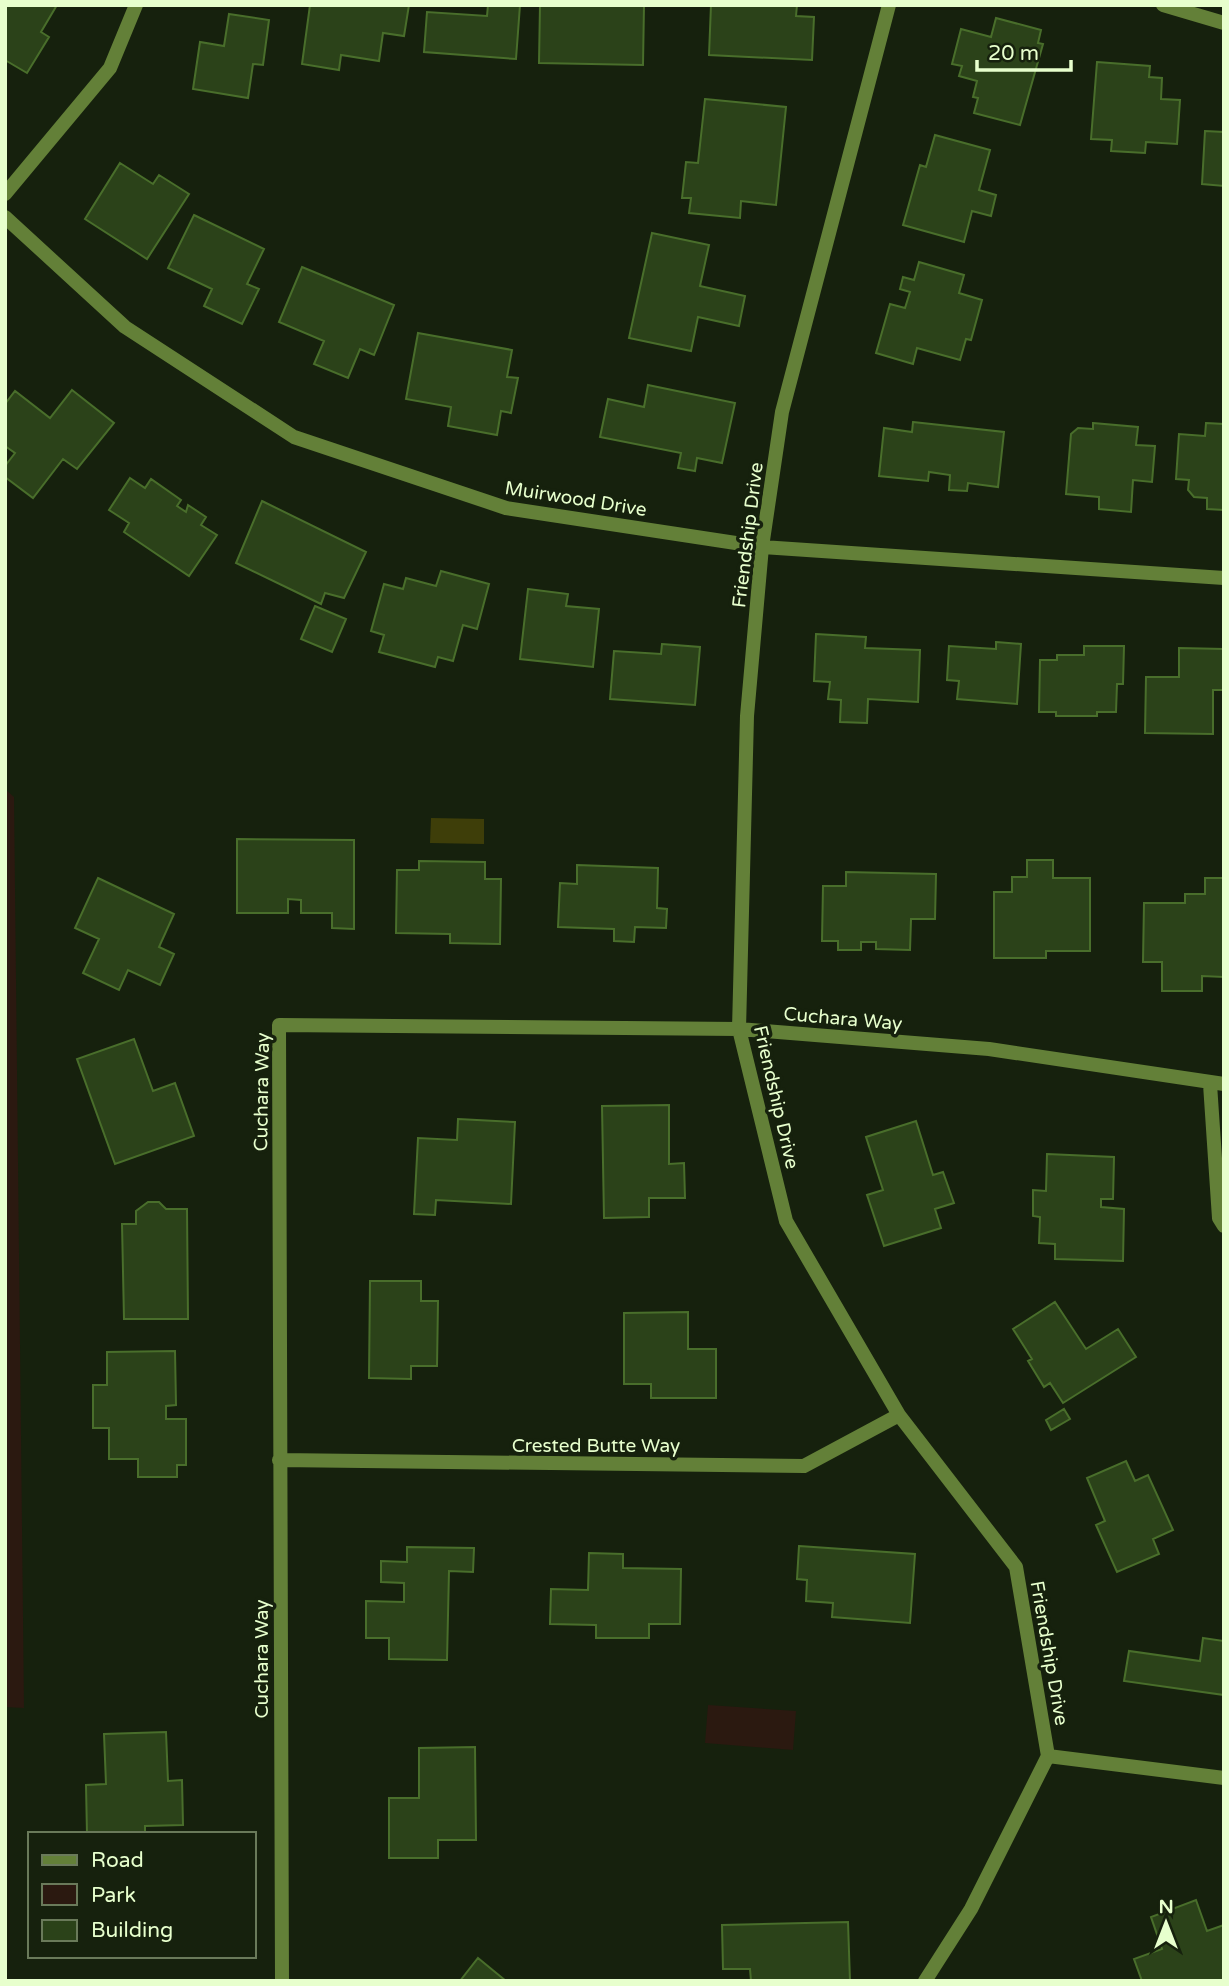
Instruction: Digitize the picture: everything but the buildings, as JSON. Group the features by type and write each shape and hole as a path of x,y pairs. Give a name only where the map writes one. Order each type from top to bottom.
{"street":[{"path":"5,194 110,68 136,5"},
{"name":"Friendship Drive","path":"889,5 782,412 762,547 747,716 739,1029 786,1221 899,1415 1016,1567 1048,1756"},
{"path":"1163,5 1224,23"},
{"name":"Muirwood Drive","path":"5,217 125,327 295,437 506,508 762,547 1224,578"},
{"name":"Cuchara Way","path":"282,1981 279,1025 739,1029 989,1049 1217,1084"},
{"path":"1217,1084 1219,1218 1224,1226"},
{"name":"Crested Butte Way","path":"279,1460 804,1466 899,1415"},
{"path":"925,1981 971,1909 1048,1756 1224,1778"}],"green space":[{"path":"5,789 14,797 24,1708 5,1707"},
{"path":"708,1705 796,1711 793,1750 705,1743"}],"shaded area":[{"path":"431,818 484,819 484,844 430,843"}]}
